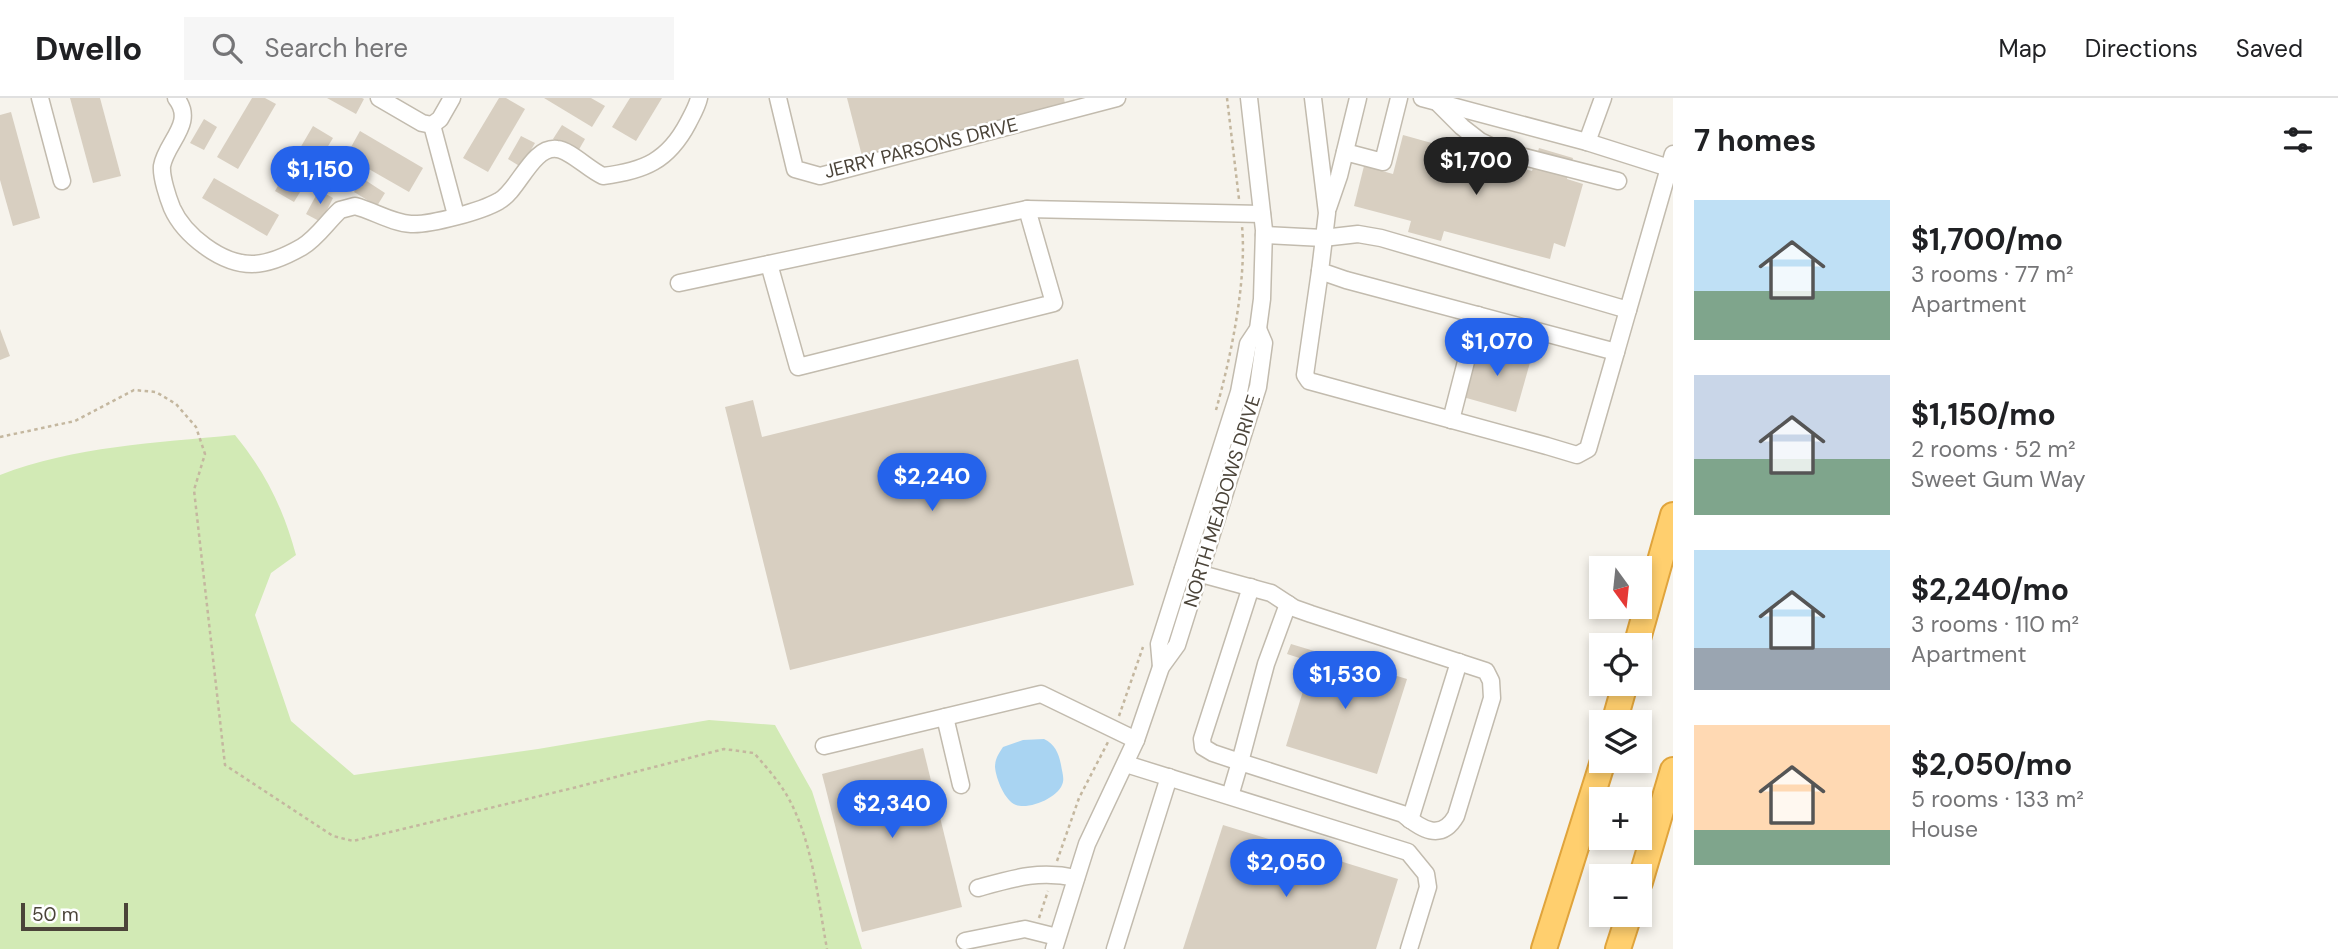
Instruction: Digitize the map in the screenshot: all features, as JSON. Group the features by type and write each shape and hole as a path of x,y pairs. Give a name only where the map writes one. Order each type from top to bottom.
{"highway":[{"path":"1640,633 1673,515"},
{"path":"1645,864 1673,770"},
{"path":"1544,949 1599,773"},
{"path":"1618,949 1625,927"}],"street":[{"path":"40,98 62,181"},
{"path":"176,98 180,103 183,121 162,169 171,206 187,230 210,249 228,258 252,264 289,254 304,246 334,215 347,207 355,206 410,224 428,223 502,200 537,156 547,150 558,148 603,176 648,166 662,159 685,129 699,98"},
{"path":"379,98 422,123 432,125 440,119 452,98"},
{"name":"JERRY PARSONS DRIVE","path":"778,98 795,169 821,176 1117,98"},
{"name":"NORTH MEADOWS DRIVE","path":"1161,667 1159,644 1239,392 1248,344 1258,329 1264,235 1249,98"},
{"path":"1313,98 1326,213"},
{"path":"1358,98 1326,213 1305,375 1309,381 1577,455 1588,449 1671,161 1587,142 1429,100"},
{"path":"1345,152 1383,162 1399,98"},
{"path":"1587,142 1603,98"},
{"path":"1429,100 1480,141 1501,151 1618,181"},
{"path":"432,125 456,215"},
{"path":"769,264 798,367 1054,303 1027,209"},
{"path":"679,283 1027,209 1262,214"},
{"path":"1264,235 1323,238 1358,234 1381,238 1628,310"},
{"path":"1320,271 1616,352"},
{"path":"1451,420 1478,315"},
{"name":"NORTH MEADOWS DRIVE","path":"1056,943 1091,834 1126,764 1161,667 1177,645 1258,387 1264,343 1258,329"},
{"path":"1183,569 1200,573 1251,587 1271,593 1311,614 1486,671 1491,681 1492,698 1451,825 1438,831 1419,828 1403,814 1213,753 1203,747 1202,738 1251,587"},
{"path":"1230,796 1266,663 1288,604"},
{"path":"1410,820 1459,663"},
{"path":"824,746 1041,694 1136,740"},
{"path":"945,717 961,785"},
{"path":"1126,764 1408,852 1426,874 1428,887 1409,949"},
{"path":"1115,949 1169,777"},
{"path":"978,888 1018,877 1054,873 1076,877"},
{"path":"965,941 1015,930 1035,931 1056,943"}],"path":[{"path":"1213,419 1235,322 1244,247 1227,98"},
{"path":"0,437 75,421 134,390 156,392 176,404 196,427 205,454 194,490 225,765 333,836 353,841 724,749 754,753 775,776 791,802 808,852 827,949"},
{"path":"1035,931 1079,798 1126,701 1146,637"}],"green space":[{"path":"235,435 256,463 272,492 296,555 271,573 255,615 291,721 354,775 538,749 709,720 775,725 812,791 862,949 0,949 0,475 28,465 86,452"}],"water":[{"path":"1044,739 1054,747 1059,757 1063,778 1061,788 1044,801 1029,806 1016,805 1008,799 999,783 995,767 998,756 1003,747 1023,740"}],"building":[{"path":"70,98 100,98 121,176 93,183"},
{"path":"252,98 265,98 276,104 238,169 217,157"},
{"path":"327,98 362,98 364,99 356,114"},
{"path":"499,98 506,98 525,109 488,172 463,158"},
{"path":"544,98 591,98 605,106 592,127"},
{"path":"630,98 662,98 636,141 612,127"},
{"path":"847,98 1064,98 1065,104 862,156"},
{"path":"11,112 40,218 13,226 0,180 0,115"},
{"path":"204,119 217,127 204,150 190,143"},
{"path":"562,125 585,139 577,153 553,139"},
{"path":"313,126 333,138 294,202 275,191"},
{"path":"360,131 423,168 409,192 346,156"},
{"path":"1403,135 1532,171 1539,148 1573,158 1567,179 1583,184 1565,247 1554,243 1550,259 1444,231 1441,241 1408,232 1411,221 1354,206 1364,166 1393,174"},
{"path":"521,136 535,143 521,167 508,159"},
{"path":"214,178 279,215 267,236 202,198"},
{"path":"362,178 385,193 377,206 354,192"},
{"path":"319,190 333,198 321,222 306,214"},
{"path":"0,329 10,356 0,360"},
{"path":"1478,344 1531,359 1516,412 1463,397"},
{"path":"1078,359 1134,585 790,670 725,407 753,400 762,437"},
{"path":"1291,644 1407,679 1377,774 1286,746 1312,662 1287,654"},
{"path":"923,748 962,907 862,932 822,774"},
{"path":"1223,825 1398,879 1376,949 1183,949"}]}
